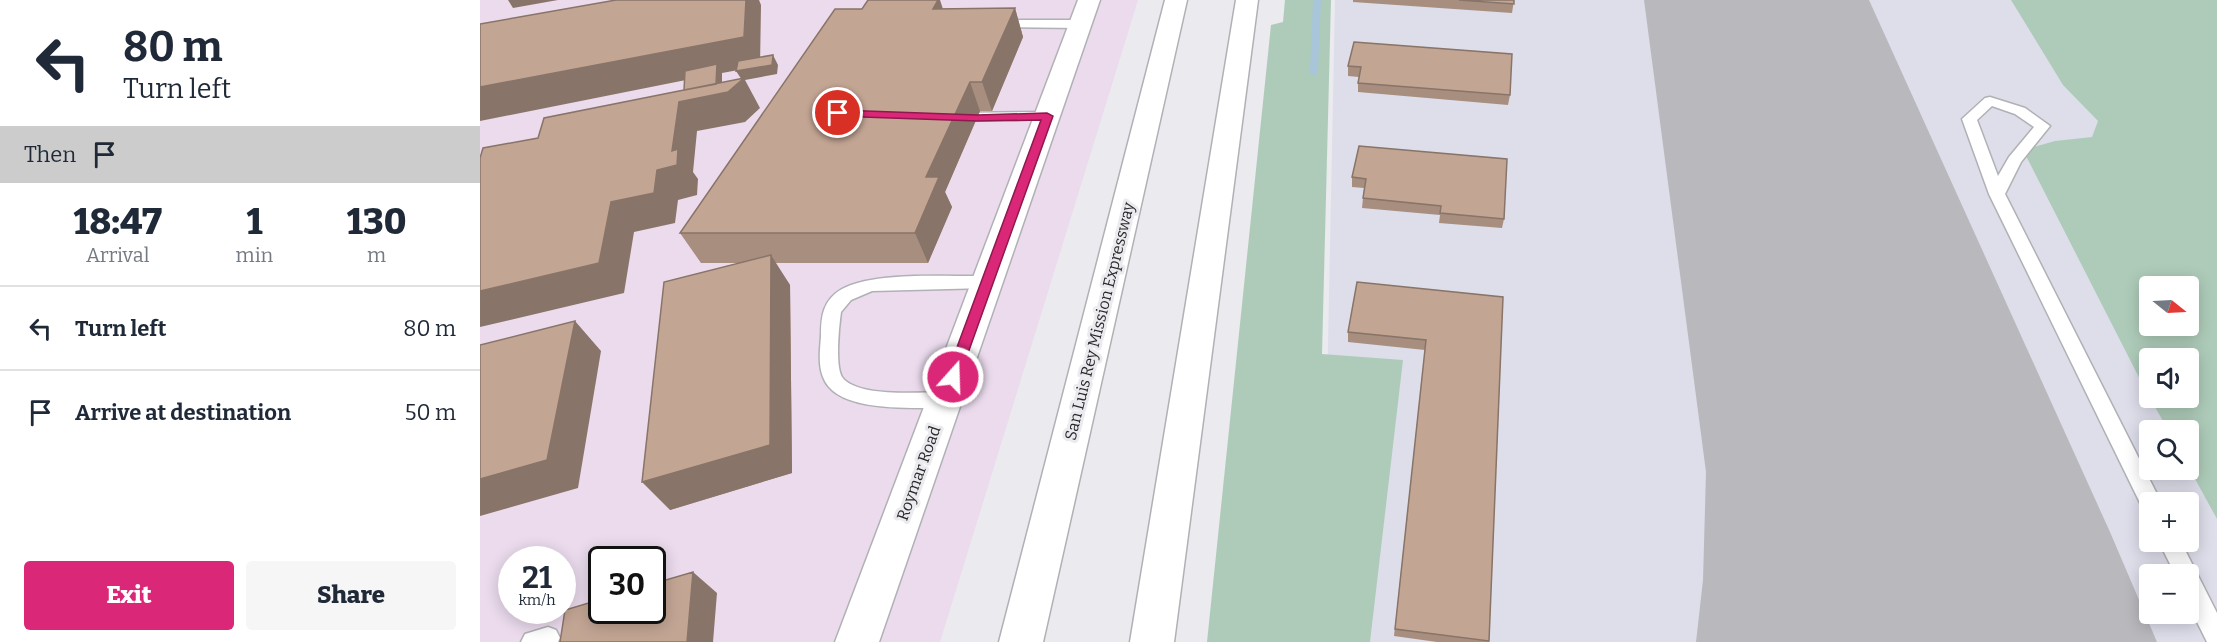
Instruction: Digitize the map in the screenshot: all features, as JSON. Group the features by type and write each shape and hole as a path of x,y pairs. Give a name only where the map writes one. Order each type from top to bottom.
{"main road":[{"name":"San Luis Rey Mission Expressway","path":"1022,642 1176,0"},
{"path":"1152,642 1247,0"},
{"name":"Roymar Road","path":"858,642 1085,12"}],"lane":[{"path":"980,24 1085,12"},
{"path":"1996,194 2014,160 2043,126 2020,111 1989,101 1969,119 1996,194 2145,492"},
{"path":"942,117 1047,116"},
{"path":"945,400 884,399 858,395 839,386 831,376 831,311 840,299 854,290 871,285 987,282"},
{"path":"2199,601 2217,637"}],"shaded area":[{"path":"480,0 1138,0 940,642 480,642"},
{"path":"1335,0 2217,0 2217,642 1322,642"}],"green space":[{"path":"1285,0 1331,0 1322,354 1403,360 1370,642 1207,642 1271,25 1283,22"},
{"path":"2011,0 2217,0 2217,519 2196,480 2199,480 2199,420 2162,420 2156,408 2199,408 2199,348 2139,348 2139,377 2023,150 2055,141 2092,137 2098,121 2063,85"}],"building":[{"path":"616,0 746,0 744,37 480,87 480,24"},
{"path":"868,0 938,0 933,9 1015,8 982,82 970,82 926,177 939,177 915,233 680,233 835,9 862,9"},
{"path":"1459,0 1514,0 1514,4"},
{"path":"1354,42 1512,54 1510,95 1358,83 1361,67 1348,66"},
{"path":"773,55 772,65 736,71 738,61"},
{"path":"717,64 716,84 684,90 685,71"},
{"path":"744,78 728,92 679,102 672,151 678,149 677,165 657,170 654,193 611,202 599,263 480,291 480,158 483,148 538,138 544,118"},
{"path":"1359,146 1507,159 1504,219 1440,213 1441,206 1363,198 1366,179 1352,177"},
{"path":"771,255 770,445 642,482 664,282"},
{"path":"1357,282 1503,297 1489,641 1395,629 1426,340 1348,332"},
{"path":"575,321 547,460 480,479 480,345"},
{"path":"693,572 687,642 560,642 563,624 576,624 576,607 588,603 588,624 666,624 666,580"}],"waterway":[{"path":"1314,71 1317,0"}],"taxiway":[{"path":"1678,0 1748,383 1762,472 1764,580 1760,642"},
{"path":"1690,65 1709,51 1722,48 1752,49 1766,52 1789,62 1813,85"},
{"path":"1772,529 1783,591 1796,620 1806,631 1818,638 1846,642"}],"runway":[{"path":"1784,0 1997,642"}],"route":[{"path":"838,113 977,118 1047,116 953,377"}]}
